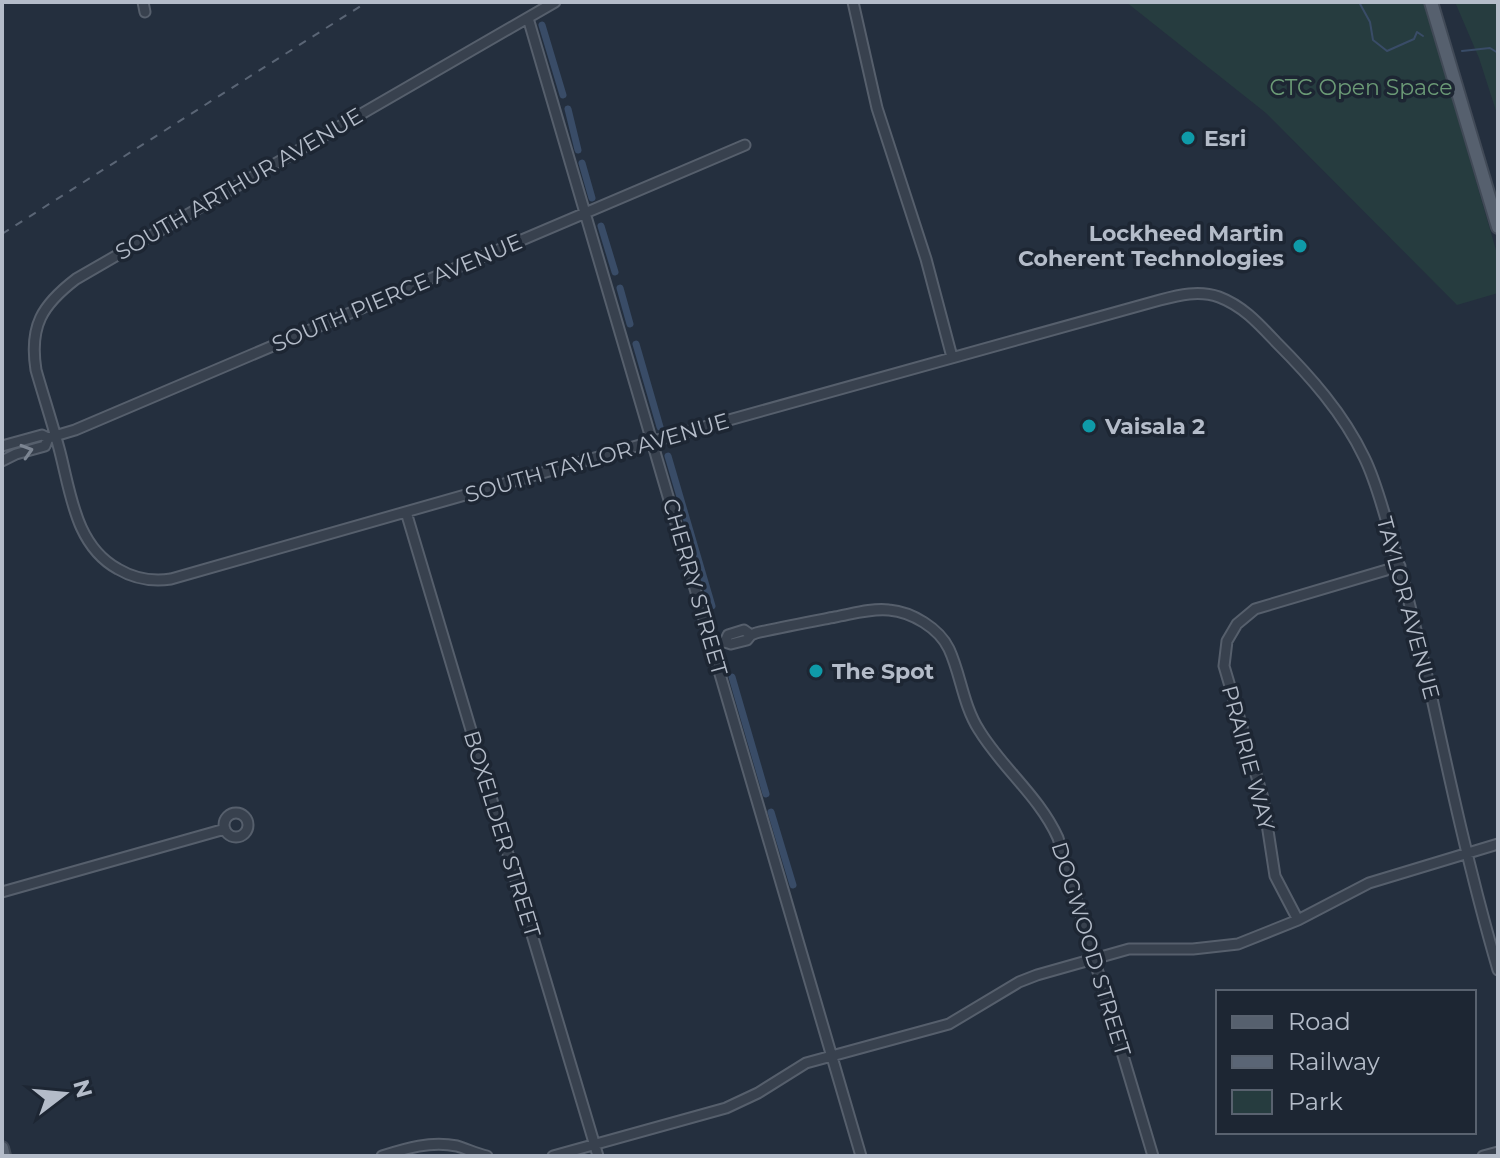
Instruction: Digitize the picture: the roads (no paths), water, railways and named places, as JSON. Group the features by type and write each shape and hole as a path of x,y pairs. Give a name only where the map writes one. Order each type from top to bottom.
{"main road":[{"path":"1431,2 1498,227"},
{"path":"2,1148 4,1156"}],"street":[{"name":"SOUTH ARTHUR AVENUE","path":"52,437 33,346 37,325 56,294 76,279 555,2"},
{"path":"853,2 877,108 926,259 952,357"},
{"name":"CHERRY STREET","path":"528,18 861,1156"},
{"name":"SOUTH PIERCE AVENUE","path":"2,446 75,430 745,145"},
{"name":"SOUTH TAYLOR AVENUE","path":"52,437 79,525 92,549 107,563 140,579 160,581 1174,296 1201,293 1223,299"},
{"name":"TAYLOR AVENUE","path":"1223,299 1247,312 1331,402 1365,459 1415,623 1466,853 1498,970"},
{"name":"SOUTH PIERCE AVENUE","path":"2,461 45,446 52,437"},
{"name":"BOXELDER STREET","path":"406,512 598,1156"},
{"name":"PRAIRIE WAY","path":"1298,920 1275,876 1263,798 1224,666 1227,641 1237,624 1255,609 1400,566"},
{"name":"DOGWOOD STREET","path":"711,645 725,642 728,635 744,630 751,635 870,611 890,610 911,616 931,628 947,646 973,721 987,743 1038,804 1055,831 1153,1156"},
{"path":"2,892 225,829"},
{"path":"553,1156 726,1108 758,1093 806,1063 949,1024 1030,977 1129,949 1230,946 1298,920 1369,883 1498,844"},
{"path":"382,1156 437,1144 487,1156"},
{"path":"1483,1156 1498,1152"}],"waterway":[{"path":"1359,2 1370,22 1373,40 1387,51 1414,39 1417,32 1423,36"},
{"path":"542,25 563,95"},
{"path":"1462,51 1490,48 1498,53"},
{"path":"568,109 578,150"},
{"path":"582,163 592,198"},
{"path":"601,226 615,272"},
{"path":"620,288 630,324"},
{"path":"636,344 660,427"},
{"path":"668,456 712,606"},
{"path":"732,677 766,794"},
{"path":"771,812 793,885"}],"railway":[{"path":"2,234 367,2"}],"place":[{"name":"Esri","path":"1188,138"},
{"name":"Lockheed Martin Coherent Technologies","path":"1300,246"},
{"name":"Vaisala 2","path":"1089,426"},
{"name":"The Spot","path":"816,671"}],"park label":[{"name":"CTC Open Space","path":"1361,87"}]}
